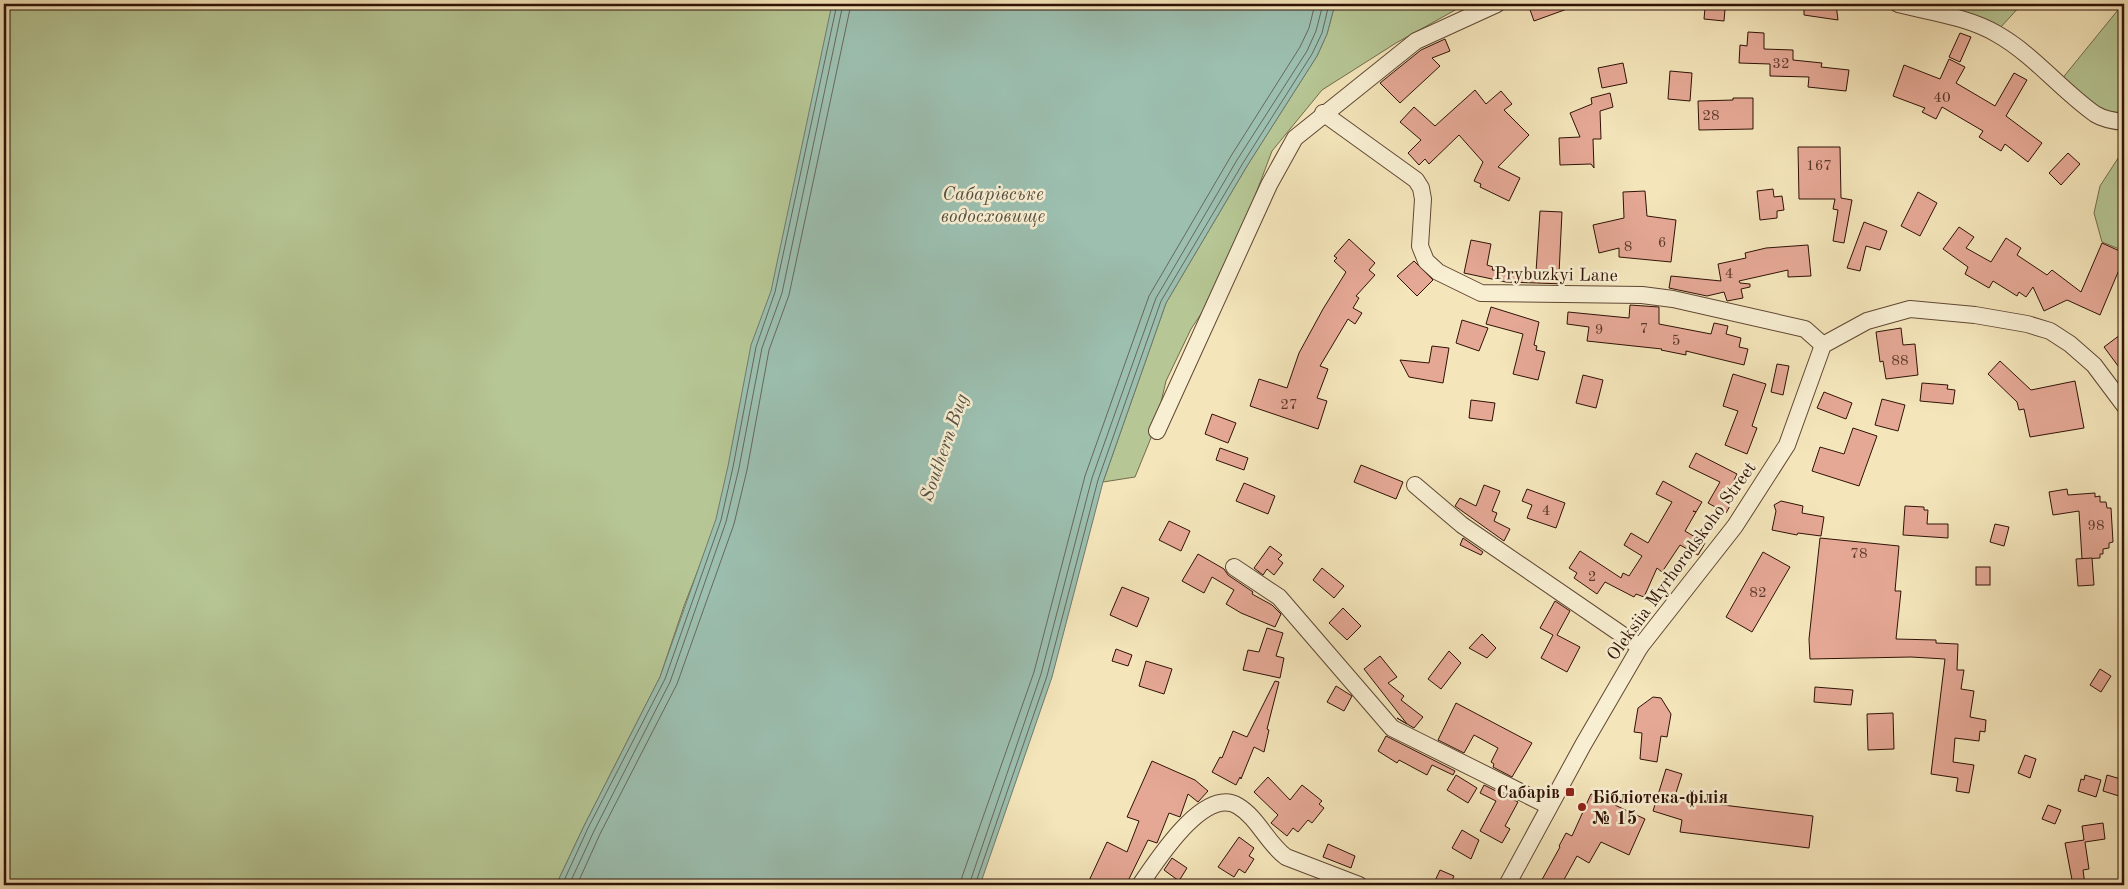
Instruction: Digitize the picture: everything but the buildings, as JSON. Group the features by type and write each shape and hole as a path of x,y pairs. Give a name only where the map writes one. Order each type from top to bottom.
{"street":[{"path":"1157,431 1268,185 1295,138 1323,113 1416,41 1497,4"},
{"path":"1898,4 1975,24 1997,33 2096,114 2113,121 2124,122"},
{"name":"Prybuzkyi Lane","path":"1323,113 1416,180 1421,188 1423,199 1420,246 1426,262 1438,272 1481,293 1642,295 1673,299 1805,329 1822,345"},
{"path":"1822,345 1867,321 1910,309 1975,315 2027,324 2050,331 2070,344 2094,365 2122,397"},
{"name":"Oleksiia Myrhorodskoho Street","path":"1507,885 1586,738 1640,647 1735,526 1787,445 1822,345"},
{"path":"1415,485 1462,525 1640,647"},
{"path":"1234,567 1279,597 1392,728 1549,806"},
{"path":"1140,885 1163,852 1186,825 1200,812 1213,805 1226,802 1237,805 1246,812 1275,849 1286,857 1359,885"}],"green space":[{"path":"4,4 886,4 818,261 684,606 660,677 556,885 4,885"},
{"path":"1335,4 1466,4 1396,43 1322,90 1272,151 1238,241 1207,305 1191,329 1166,381 1155,428 1135,477 1103,482 1166,303 1247,166 1317,56 1327,34"},
{"path":"1916,4 2022,4 1999,29"},
{"path":"2122,5 2124,6 2124,119 2114,118 2061,80"},
{"path":"2124,149 2124,251 2102,242 2094,213 2100,186"}],"water":[{"name":"Сабарівське водосховище","path":"832,4 1335,4 1327,34 1317,56 1247,166 1166,303 1103,482 1052,677 980,885 556,885 660,677 716,519 751,345 771,291"}],"place":[{"name":"Сабарів","path":"1570,792"},
{"name":"Бібліотека-філія № 15","path":"1582,807"}],"water label":[{"name":"Southern Bug","path":"943,447"}]}
